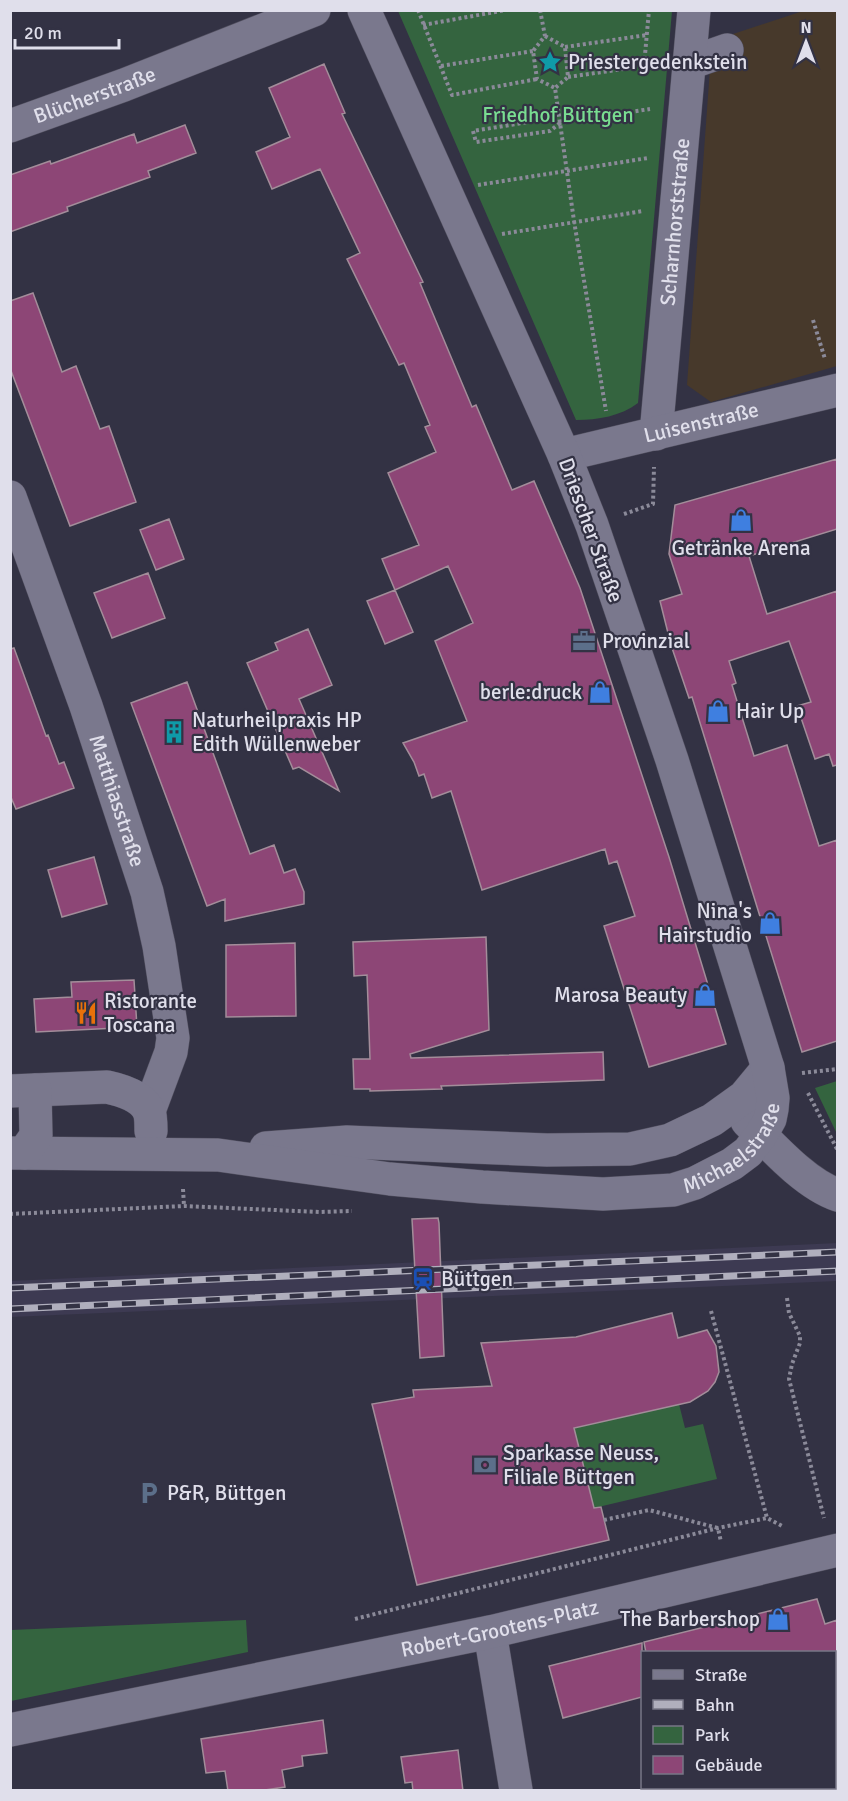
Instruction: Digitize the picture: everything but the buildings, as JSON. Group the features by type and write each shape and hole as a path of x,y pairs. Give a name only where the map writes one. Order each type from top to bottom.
{"street":[{"name":"Blücherstraße","path":"10,126 124,85 314,10"},
{"name":"Driescher Straße","path":"364,10 564,455 592,525 672,760 768,1068"},
{"name":"Scharnhorststraße","path":"656,434 694,10"},
{"path":"690,63 727,50"},
{"name":"Luisenstraße","path":"564,455 837,390"},
{"name":"Matthiasstraße","path":"10,497 86,706 154,920 173,1038 171,1052 149,1111"},
{"name":"Michaelstraße","path":"218,1155 284,1145 347,1142 548,1150 630,1149 670,1140 712,1120 732,1107 752,1089 768,1068"},
{"name":"Michaelstraße","path":"17,1153 218,1155 390,1179 482,1187 603,1194 673,1190 695,1183 732,1164 748,1152 761,1136 770,1119 772,1109 773,1098 768,1068"},
{"name":"Michaelstraße","path":"17,1153 36,1136 23,1090 107,1087 132,1094 149,1111"},
{"path":"732,1107 811,1181 837,1195"},
{"path":"149,1111 154,1153"},
{"name":"Robert-Grootens-Platz","path":"10,1730 490,1632 835,1550"},
{"path":"490,1632 516,1791"}],"path":[{"path":"418,10 452,94 537,79 555,88"},
{"path":"423,25 506,10"},
{"path":"537,79 533,51 544,36 540,10"},
{"path":"555,88 568,77 644,66 649,10"},
{"path":"544,36 565,47 647,34"},
{"path":"565,47 568,77"},
{"path":"441,66 533,51"},
{"path":"555,88 574,221 612,444"},
{"path":"560,123 550,131 476,142 473,131 547,119 560,123 655,108"},
{"path":"478,185 652,157"},
{"path":"501,234 648,210"},
{"path":"592,525 653,504 656,434"},
{"path":"815,1108 837,1151"},
{"path":"10,1214 184,1206"},
{"path":"787,1298 789,1313 800,1336 789,1379 835,1550"},
{"path":"711,1311 767,1518"},
{"path":"604,1520 649,1510 718,1528"},
{"path":"355,1619 718,1528 767,1518 786,1528"},
{"path":"718,1528 730,1575"}],"shaded area":[{"path":"803,11 837,11 837,366 711,402 687,385 712,41"},
{"path":"838,1243 837,1281 11,1317 10,1281"}],"green space":[{"name":"Friedhof Büttgen","path":"398,11 672,11 638,403 609,416 576,420"},
{"path":"838,1081 837,1134 815,1088"},
{"path":"677,1396 685,1428 703,1424 717,1479 594,1508 572,1421"},
{"path":"246,1620 248,1652 11,1701 11,1630"}],"railway":[{"path":"10,1288 838,1252"},
{"path":"10,1309 838,1271"}],"place":[{"name":"Priestergedenkstein","path":"550,62"},
{"name":"Getränke Arena","path":"741,520"},
{"name":"Provinzial","path":"584,641"},
{"name":"berle:druck","path":"600,692"},
{"name":"Hair Up","path":"718,711"},
{"name":"Naturheilpraxis HP Edith Wüllenweber","path":"174,732"},
{"name":"Nina's Hairstudio","path":"770,923"},
{"name":"Marosa Beauty","path":"705,995"},
{"name":"Ristorante Toscana","path":"86,1013"},
{"name":"Büttgen","path":"423,1279"},
{"name":"Sparkasse Neuss, Filiale Büttgen","path":"485,1465"},
{"name":"P&R, Büttgen","path":"149,1493"},
{"name":"The Barbershop","path":"778,1619"}]}
